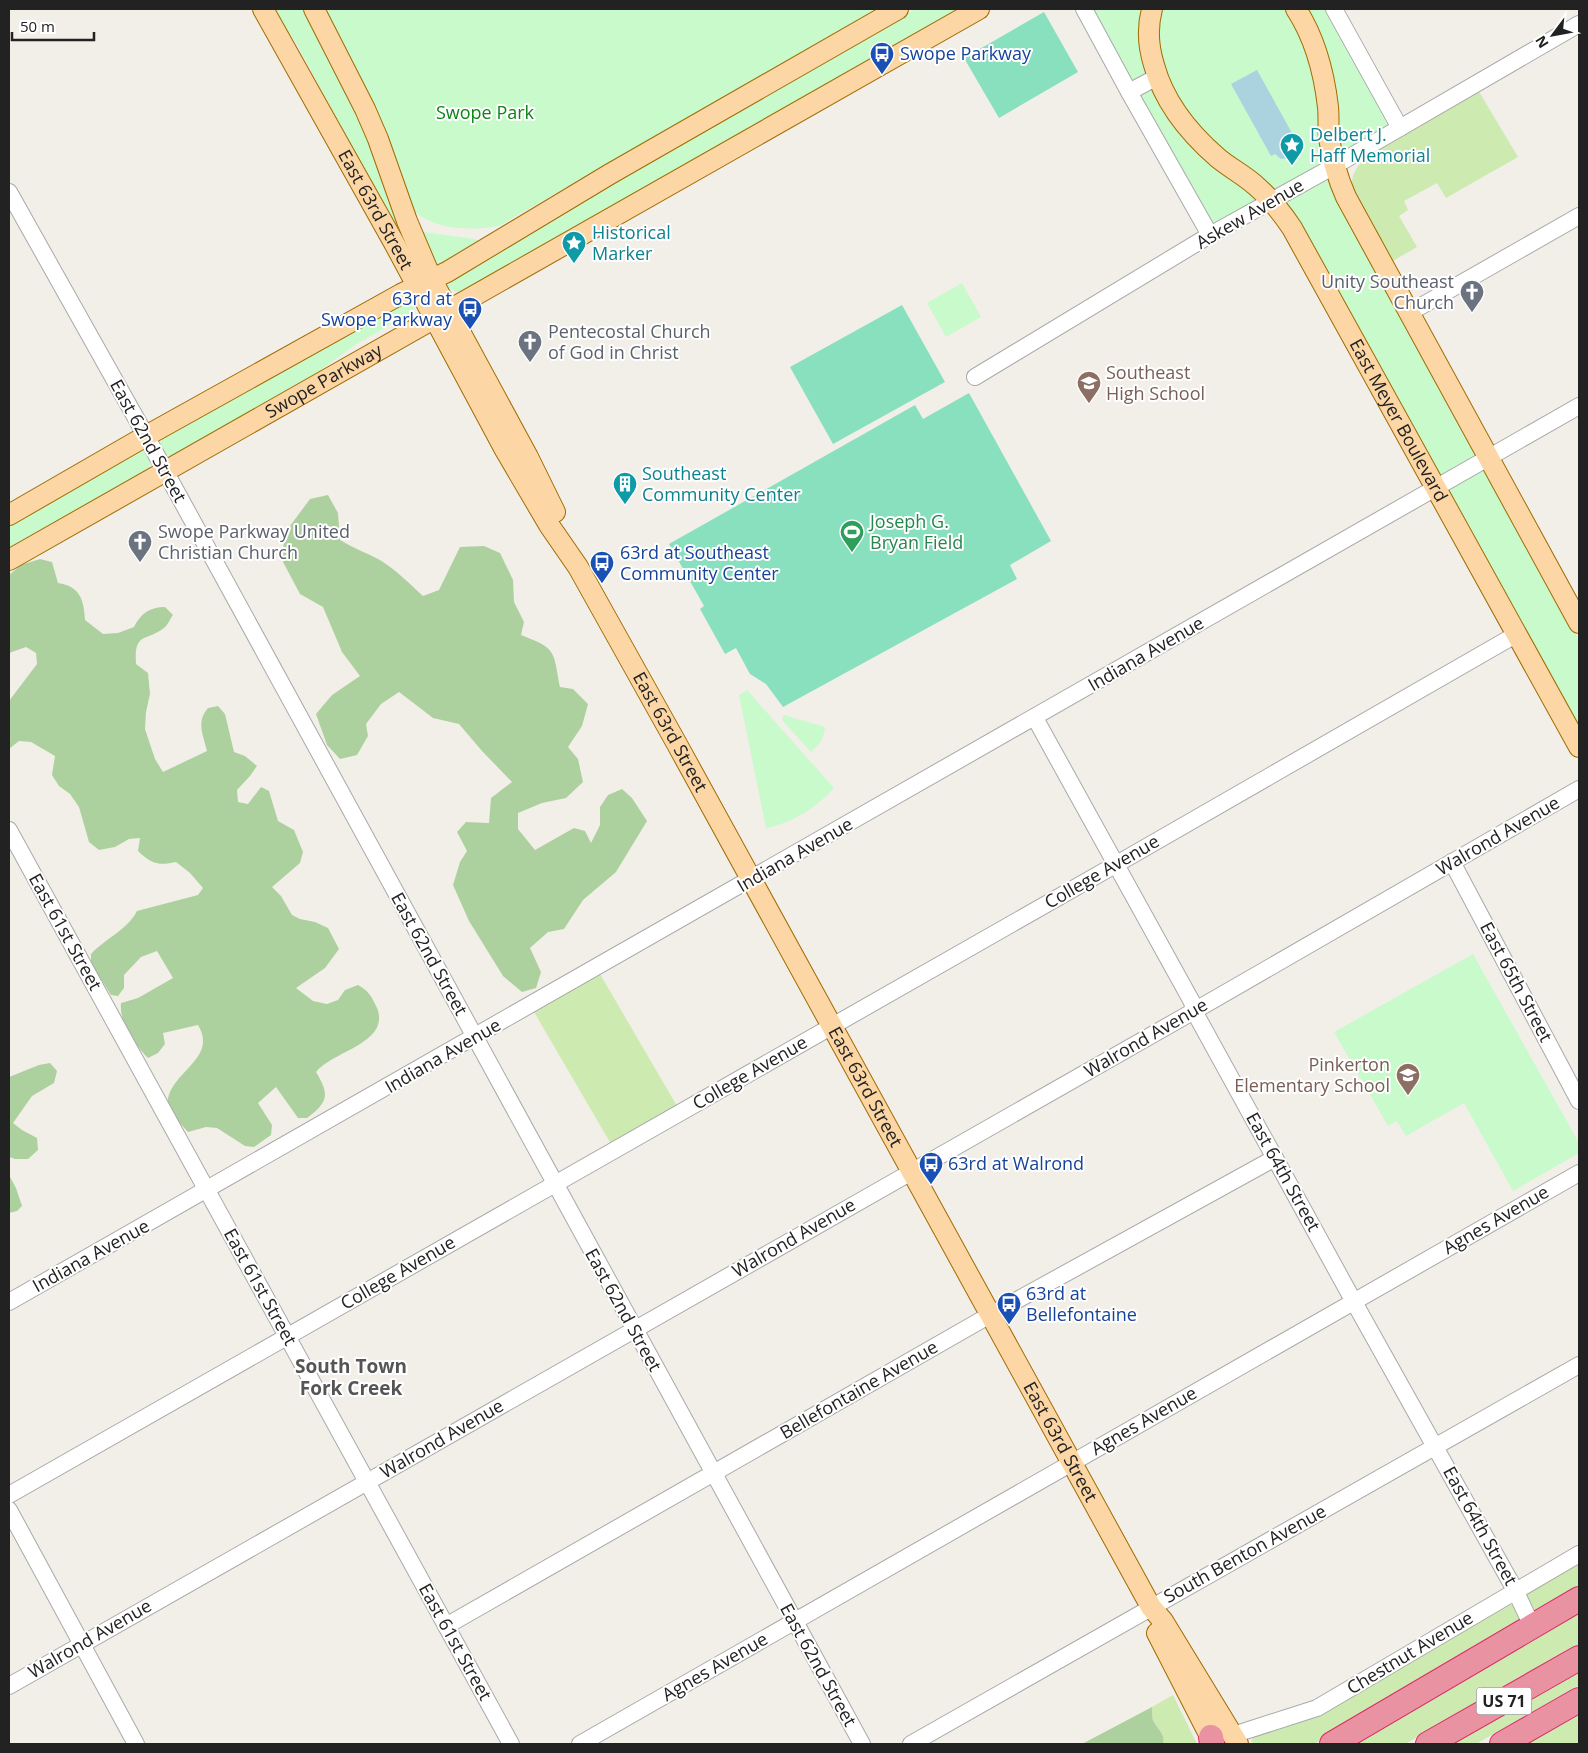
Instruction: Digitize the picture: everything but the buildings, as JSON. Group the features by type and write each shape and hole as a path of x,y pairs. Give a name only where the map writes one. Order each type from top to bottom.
{"highway":[{"path":"1332,1744 1579,1599"},
{"name":"US 71","path":"1428,1744 1579,1658"},
{"name":"US 71","path":"1502,1744 1579,1700"}],"main road":[{"name":"East 63rd Street","path":"263,9 389,233 425,283"},
{"name":"East 63rd Street","path":"314,9 365,109 378,139 407,221 425,283 505,450 549,525 578,567 1151,1608 1153,1626 1221,1741"},
{"name":"Swope Parkway","path":"9,515 146,436 425,283 610,174 898,9"},
{"name":"Swope Parkway","path":"9,560 979,9"},
{"name":"East Meyer Boulevard","path":"1152,9 1148,37 1151,57 1157,77 1168,99 1199,140 1220,159 1256,185 1283,215 1294,232 1579,748"},
{"path":"1296,9 1315,46 1324,78 1329,137 1339,181 1346,197 1489,458 1574,601 1579,622"}],"street":[{"path":"1084,9 1210,235"},
{"path":"1334,9 1400,128"},
{"name":"Askew Avenue","path":"974,377 1210,235 1336,165 1579,24"},
{"path":"1129,92 1157,77"},
{"name":"East 62nd Street","path":"9,192 146,436 862,1744"},
{"path":"1409,313 1579,216"},
{"name":"Indiana Avenue","path":"9,1302 1579,406"},
{"name":"College Avenue","path":"9,1495 1115,865 1516,634"},
{"name":"East 64th Street","path":"1035,718 1192,1002 1194,1011 1354,1302 1515,1590 1532,1626"},
{"name":"Walrond Avenue","path":"9,1686 1579,790"},
{"name":"East 61st Street","path":"9,830 510,1744"},
{"name":"East 65th Street","path":"1452,862 1579,1101"},
{"name":"Bellefontaine Avenue","path":"446,1626 990,1315 1275,1158"},
{"name":"Agnes Avenue","path":"580,1744 1070,1462 1579,1173"},
{"name":"South Benton Avenue","path":"911,1744 1579,1365"},
{"path":"9,1510 136,1744"},
{"name":"Chestnut Avenue","path":"1221,1741 1317,1708 1579,1554"}],"green space":[{"path":"272,9 305,9 356,106 414,261 296,43"},
{"name":"Swope Park","path":"320,9 877,9 499,226 488,228 454,228 432,222 414,211"},
{"path":"915,9 958,9 462,291 455,292 449,288 448,285 453,279 502,250 553,215"},
{"path":"1090,9 1325,9 1390,123 1389,127 1345,154 1333,184 1579,640 1579,738 1269,192 1211,229"},
{"path":"1044,12 1078,72 999,118 964,58"},
{"path":"1478,90 1518,157 1446,198 1437,183 1404,201 1408,210 1399,216 1417,247 1391,262 1368,221 1353,188 1352,178 1355,171 1367,156"},
{"path":"422,233 475,239 480,242 437,267"},
{"path":"962,283 981,317 946,337 927,303"},
{"path":"406,302 414,303 415,308 409,314 355,345 315,374 176,454 166,455 160,444 161,439"},
{"path":"902,305 945,382 833,444 790,367"},
{"name":"Joseph G. Bryan Field","path":"969,393 1051,541 1010,565 1017,579 783,707 766,684 750,674 736,648 725,654 700,609 704,606 669,544 915,405 923,419"},
{"path":"138,451 144,451 151,463 149,468 9,548 9,525"},
{"path":"328,495 338,513 340,540 386,564 423,596 439,590 460,547 484,546 500,553 513,580 514,602 524,622 521,635 541,644 551,652 556,665 560,687 573,689 588,704 582,726 568,747 578,759 583,782 566,798 542,803 518,813 518,829 535,850 574,828 585,831 591,843 600,825 600,807 608,795 622,789 632,798 647,821 616,872 583,900 564,929 548,932 530,948 541,972 536,988 522,992 503,976 469,921 453,885 460,862 467,851 457,832 466,822 489,823 491,798 512,782 459,724 433,718 399,692 381,704 366,724 368,736 357,755 340,759 327,745 316,714 332,695 360,676 342,652 323,607 300,594 283,562 284,534 310,499"},
{"path":"40,559 52,562 58,583 71,587 76,591 82,600 85,620 103,634 118,633 134,627 146,612 155,608 165,607 173,615 164,628 139,642 136,654 136,664 148,673 150,694 145,729 155,759 163,772 207,751 201,723 202,718 208,708 218,706 225,714 234,752 245,756 257,766 237,790 238,802 248,804 261,787 269,791 278,821 294,830 303,852 300,863 272,887 281,896 292,915 328,928 339,949 325,968 296,988 313,1001 327,1004 338,1000 345,990 358,985 370,995 377,1008 379,1020 376,1030 358,1045 334,1058 316,1072 325,1092 325,1098 319,1107 307,1118 298,1118 276,1087 258,1103 272,1125 271,1135 254,1147 245,1146 217,1128 206,1127 188,1132 167,1104 169,1094 175,1083 200,1053 203,1045 198,1025 163,1033 165,1044 158,1053 148,1058 138,1047 125,1026 121,1003 138,998 173,978 157,951 141,957 124,975 124,988 118,996 111,995 91,966 91,954 122,929 137,911 198,895 203,888 190,873 176,862 160,864 151,861 143,855 138,851 140,838 129,839 115,847 99,850 89,842 79,807 70,794 59,786 52,775 55,756 31,742 19,741 9,749 9,701 37,664 36,653 26,647 9,653 9,575 21,565"},
{"path":"747,690 834,788 803,814 776,826 766,828 739,695"},
{"path":"784,715 825,727 821,741 811,752 782,720"},
{"path":"1473,954 1579,1143 1579,1153 1513,1191 1464,1103 1406,1136 1397,1121 1388,1126 1334,1032"},
{"path":"600,974 677,1106 611,1144 534,1012"},
{"path":"50,1063 57,1071 54,1083 32,1096 13,1123 37,1138 38,1150 28,1159 9,1157 9,1077 39,1065"},
{"path":"9,1175 22,1206 17,1211 9,1213"},
{"path":"1579,1564 1579,1592 1536,1611 1532,1609 1525,1596 1527,1594"},
{"path":"1509,1604 1515,1606 1519,1615 1519,1622 1516,1628 1314,1744 1254,1744 1251,1741 1255,1735"},
{"path":"1579,1609 1579,1645 1405,1744 1355,1744"},
{"path":"1579,1671 1579,1685 1476,1744 1448,1744"},
{"path":"1173,1695 1197,1744 1163,1744 1162,1734 1153,1720 1152,1707"},
{"path":"1152,1707 1153,1720 1162,1734 1163,1744 1082,1744"},
{"path":"1579,1711 1579,1744 1521,1744"}],"water":[{"path":"1257,70 1297,142 1292,145 1293,152 1288,158 1281,159 1275,154 1271,156 1231,84"}],"place":[{"name":"Swope Parkway","path":"882,75"},
{"name":"Delbert J. Haff Memorial","path":"1292,166"},
{"name":"Historical Marker","path":"574,264"},
{"name":"Unity Southeast Church","path":"1472,313"},
{"name":"63rd at Swope Parkway","path":"470,330"},
{"name":"Pentecostal Church of God in Christ","path":"530,363"},
{"name":"Southeast High School","path":"1089,404"},
{"name":"Southeast Community Center","path":"625,505"},
{"name":"Joseph G. Bryan Field","path":"852,553"},
{"name":"Swope Parkway United Christian Church","path":"140,563"},
{"name":"63rd at Southeast Community Center","path":"602,584"},
{"name":"Pinkerton Elementary School","path":"1408,1096"},
{"name":"63rd at Walrond","path":"931,1185"},
{"name":"63rd at Bellefontaine","path":"1009,1325"}],"district":[{"name":"South Town Fork Creek","path":"351,1377"}]}
